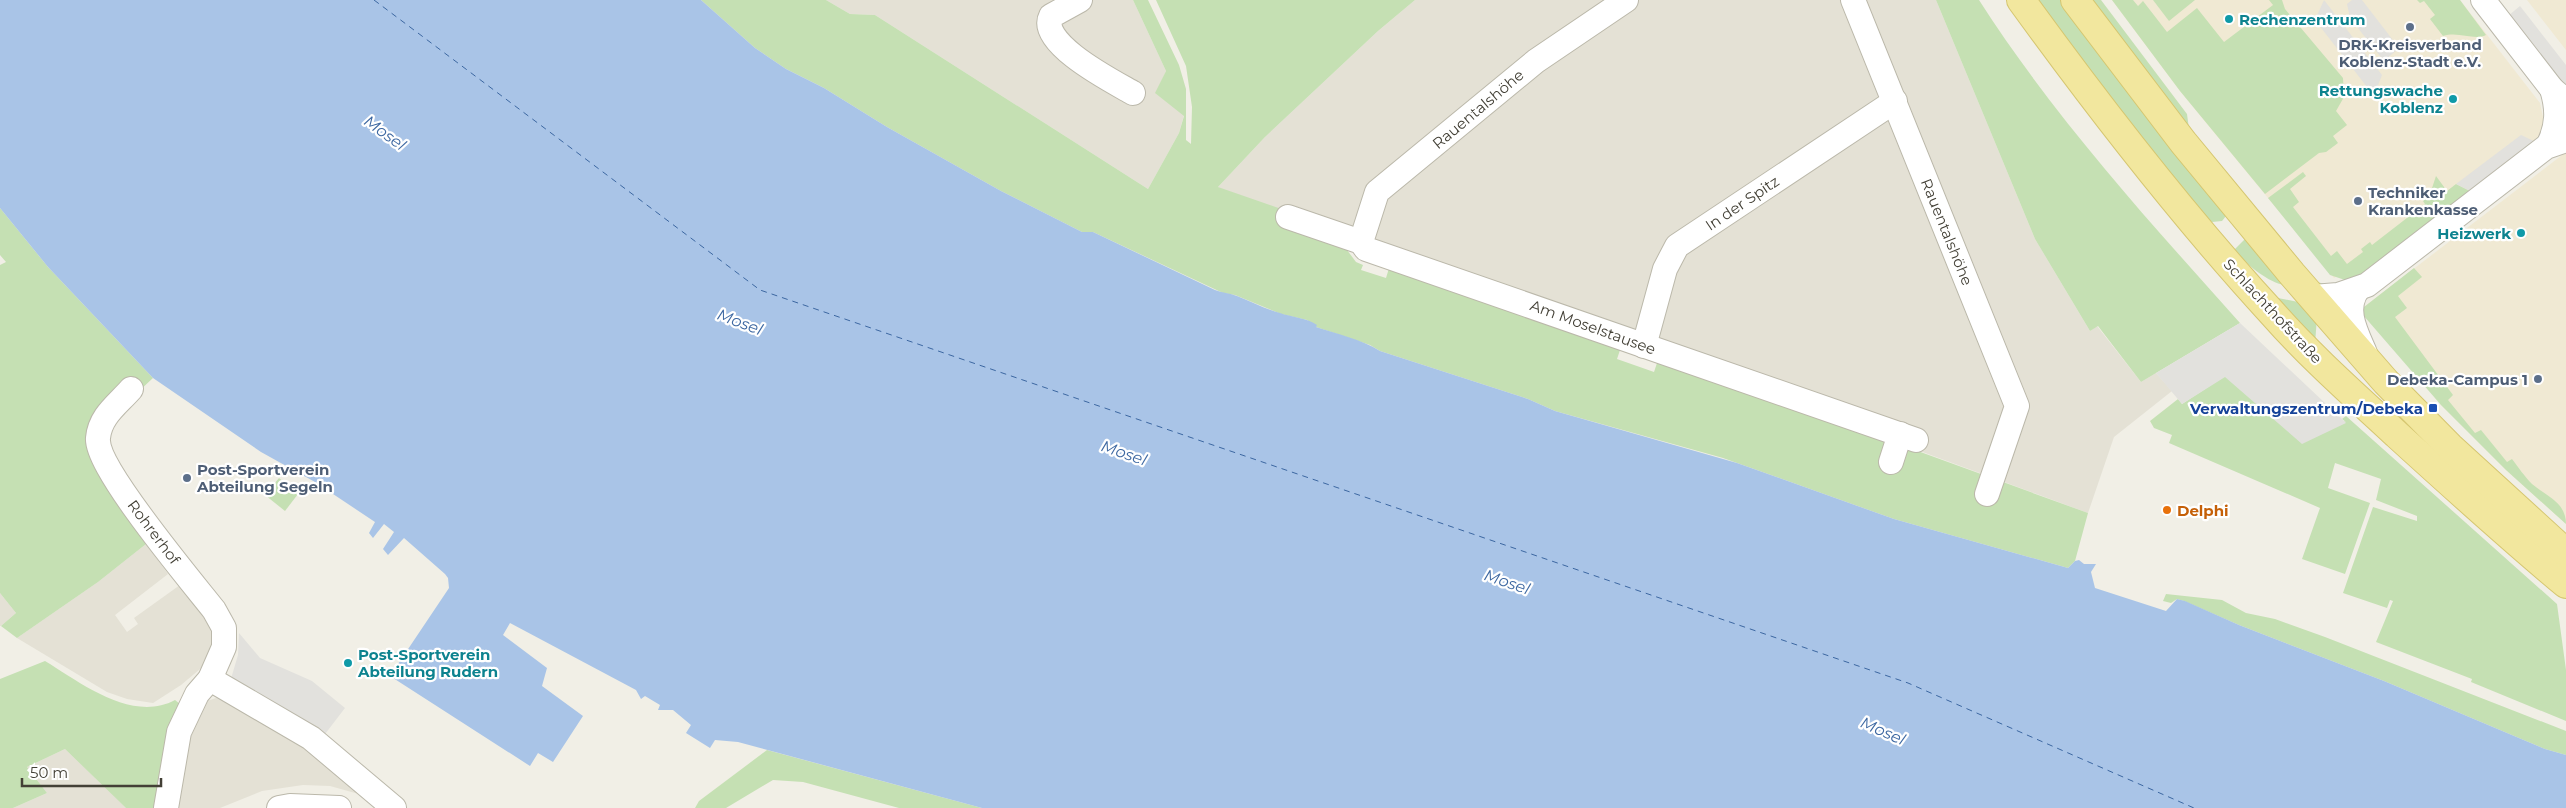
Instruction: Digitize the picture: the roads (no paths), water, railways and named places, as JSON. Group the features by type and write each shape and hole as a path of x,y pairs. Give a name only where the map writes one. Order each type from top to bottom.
{"main road":[{"name":"Schlachthofstraße","path":"2021,0 2095,101 2213,246 2274,316 2351,392 2566,584"},
{"path":"2075,0 2171,127 2349,340 2450,447 2566,552"},
{"path":"2213,246 2245,217"},
{"path":"2234,270 2266,289 2280,294 2313,298"},
{"path":"2349,340 2353,385 2351,392"}],"street":[{"path":"1080,0 1051,16 1048,25 1050,33 1079,61 1133,94"},
{"name":"Rauentalshöhe","path":"1361,242 1378,192 1536,61 1626,0"},
{"name":"Rauentalshöhe","path":"1853,0 2017,406 1998,467 1987,494"},
{"path":"2313,298 2338,295 2358,289 2558,142 2556,103 2559,95 2483,0"},
{"name":"In der Spitz","path":"1644,346 1665,269 1677,246 1895,101"},
{"name":"Am Moselstausee","path":"1288,217 1361,242 1366,249 1908,437 1891,462"},
{"path":"2358,289 2352,301 2351,318 2370,363"},
{"name":"Rohrerhof","path":"131,389 101,421 98,440 102,459 136,509 214,610 224,628 224,647 210,679 197,694 179,732 166,808"},
{"path":"210,679 311,738 394,808"},
{"path":"279,808 290,806 339,808"}],"water":[{"name":"Mosel","path":"0,0 701,0 755,48 786,69 824,88 887,127 1001,191 1082,232 1093,232 1215,290 1309,321 1317,325 1316,327 1357,340 1380,351 1528,399 1555,411 1737,463 1894,519 2068,568 2075,561 2079,560 2084,564 2096,564 2091,572 2095,588 2166,611 2177,599 2185,601 2239,625 2384,681 2545,749 2566,755 2566,808 982,808 738,742 715,740 710,748 686,733 691,725 673,710 658,710 660,705 645,696 641,699 636,690 510,623 503,635 547,668 542,686 583,716 553,762 538,753 530,766 390,676 449,588 448,578 445,574 404,538 388,555 383,549 394,532 384,524 373,538 369,533 375,522 315,482 261,452 153,378 48,267 0,208"}],"place":[{"name":"Rechenzentrum","path":"2229,19"},
{"name":"DRK-Kreisverband Koblenz-Stadt e.V.","path":"2410,27"},
{"name":"Rettungswache Koblenz","path":"2453,99"},
{"name":"Techniker Krankenkasse","path":"2358,201"},
{"name":"Heizwerk","path":"2521,233"},
{"name":"Debeka-Campus 1","path":"2538,379"},
{"name":"Verwaltungszentrum/Debeka","path":"2433,408"},
{"name":"Post-Sportverein Abteilung Segeln","path":"187,478"},
{"name":"Delphi","path":"2167,510"},
{"name":"Post-Sportverein Abteilung Rudern","path":"348,663"}]}
